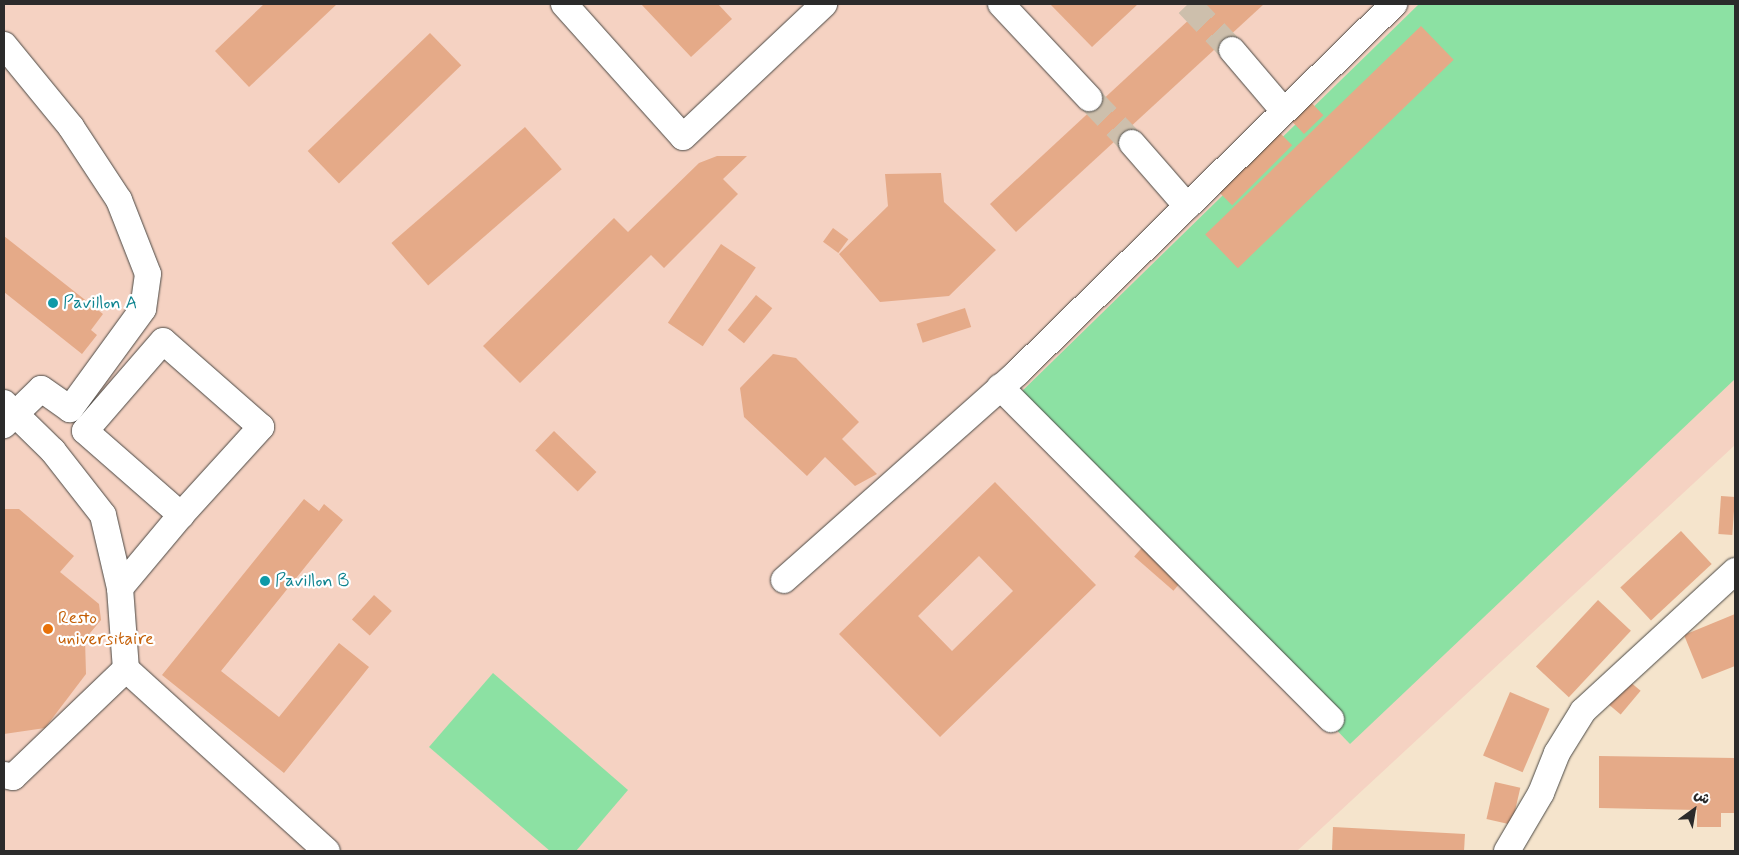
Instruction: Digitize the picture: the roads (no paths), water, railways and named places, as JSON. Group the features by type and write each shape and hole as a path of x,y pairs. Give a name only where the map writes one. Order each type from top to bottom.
{"street":[{"path":"564,4 683,137 824,4"},
{"path":"1001,4 1090,98"},
{"path":"784,580 1000,387 1394,4"},
{"path":"4,45 72,127 119,200 148,274 143,309 70,409 41,389 8,413 53,451 103,515 120,588 126,669 327,851"},
{"path":"1232,50 1284,111"},
{"path":"1132,143 1187,206"},
{"path":"120,588 181,515 262,427 163,341 85,431 181,515"},
{"path":"1000,387 1331,719"},
{"path":"1507,851 1540,793 1557,753 1583,711 1735,571"},
{"path":"4,775 13,777 126,669"}],"tunnel":[{"path":"1188,4 1232,50"},
{"path":"1089,98 1132,143"}],"place":[{"name":"Pavillon A","path":"53,303"},
{"name":"Pavillon B","path":"265,581"},
{"name":"Resto universitaire","path":"48,629"}]}
